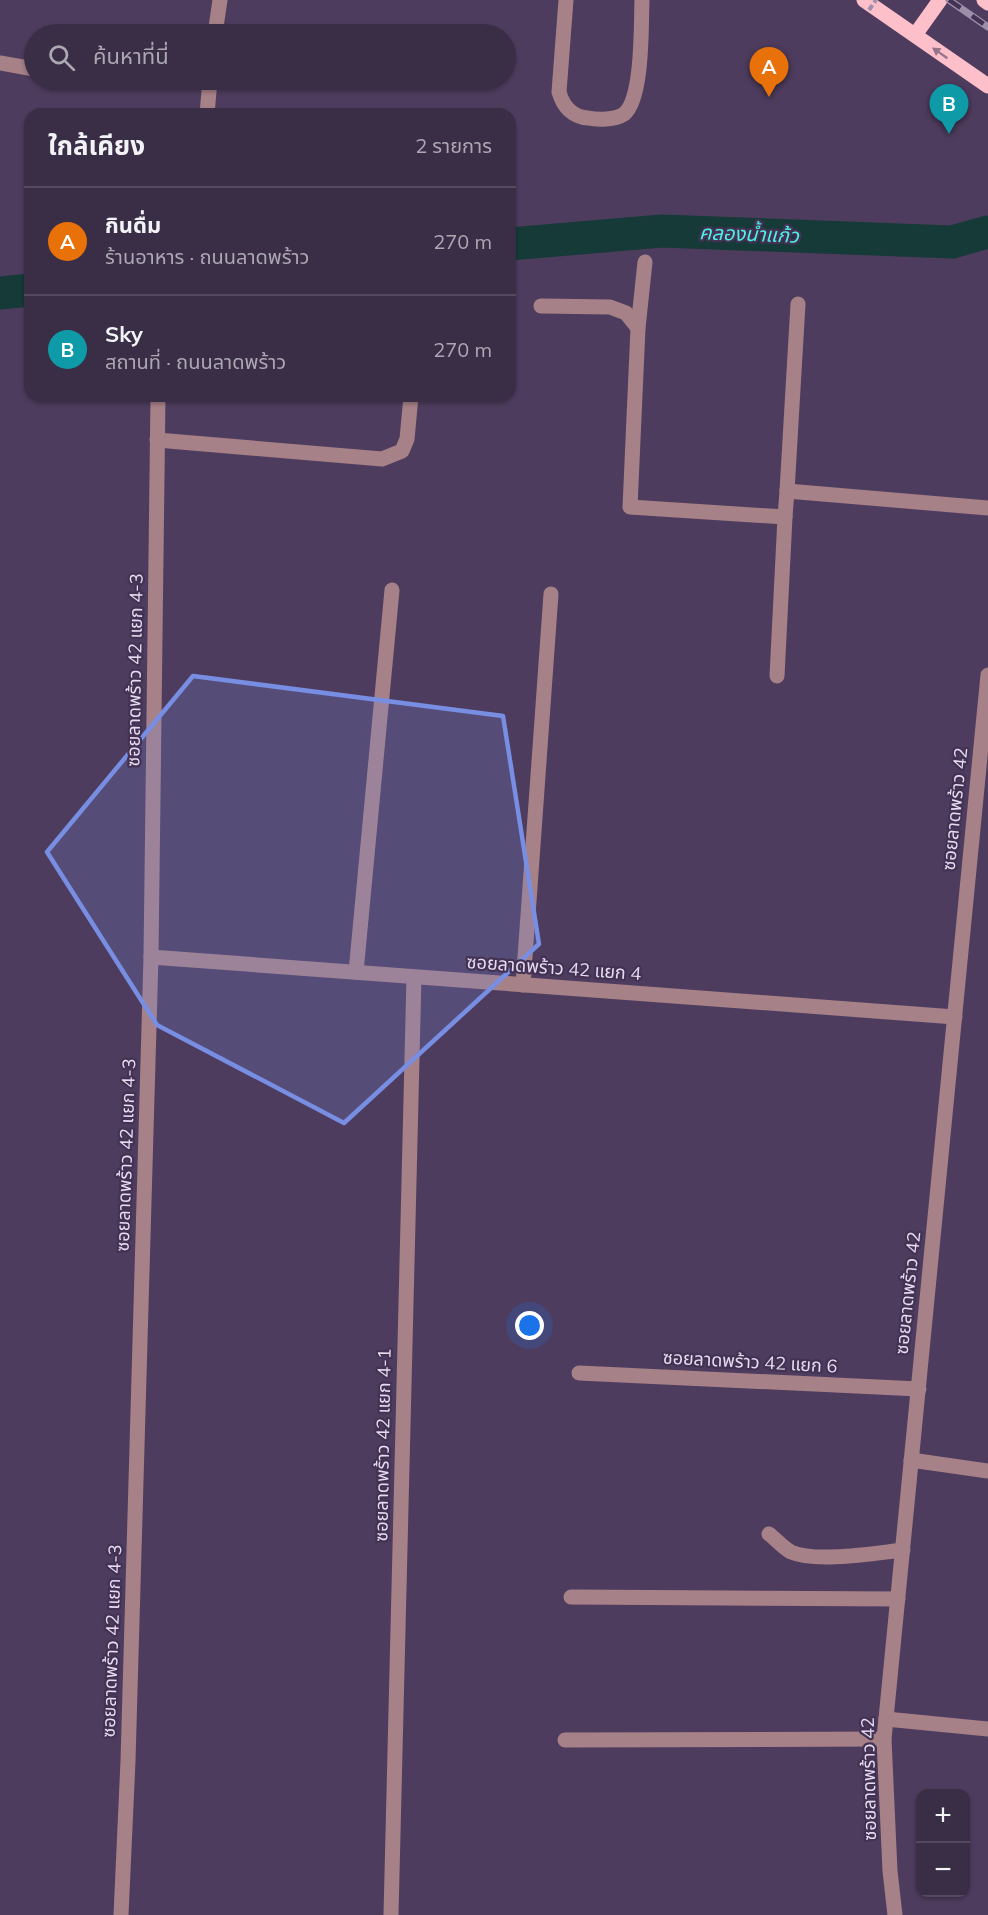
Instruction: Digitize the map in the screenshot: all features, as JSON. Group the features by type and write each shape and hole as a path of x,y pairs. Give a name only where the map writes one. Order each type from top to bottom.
{"main road":[{"path":"915,35 940,0"},
{"path":"984,0 988,3"},
{"path":"867,5 988,86"}],"street":[{"path":"216,24 220,0"},
{"path":"566,0 560,92 562,104 570,111 585,118 608,119 623,115 633,104 638,83 642,0"},
{"path":"0,63 24,67"},
{"path":"208,108 209,90"},
{"path":"645,262 638,328 630,507 785,517"},
{"path":"777,676 798,304"},
{"path":"541,306 610,307 626,313 638,328"},
{"name":"ซอยลาดพร้าว 42 แยก 4-3","path":"121,1915 128,1761 151,957 158,402"},
{"path":"157,440 382,459 402,451 407,439 410,402"},
{"path":"787,491 988,508"},
{"path":"356,972 392,590"},
{"path":"523,985 550,594"},
{"name":"ซอยลาดพร้าว 42","path":"895,1915 890,1871 884,1739 988,675"},
{"name":"ซอยลาดพร้าว 42 แยก 4","path":"151,957 955,1017"},
{"name":"ซอยลาดพร้าว 42 แยก 4-1","path":"392,1915 414,977"},
{"name":"ซอยลาดพร้าว 42 แยก 6","path":"579,1373 918,1389"},
{"path":"911,1460 988,1471"},
{"path":"769,1534 791,1552 817,1557 903,1550"},
{"path":"571,1597 898,1599"},
{"path":"886,1719 988,1729"},
{"path":"565,1740 884,1739"}],"path":[{"path":"867,5 876,0"}],"highlighted area":[{"path":"193,676 503,716 539,944 344,1123 157,1025 47,852"}],"waterway":[{"name":"คลองน้ำแก้ว","path":"516,243 662,231 952,242 988,232"},
{"name":"คลองน้ำแก้ว","path":"0,293 24,291"}],"railway":[{"path":"949,0 988,27"}],"place":[{"name":"กินดื่ม","path":"769,97"},
{"name":"Sky","path":"949,134"}]}
